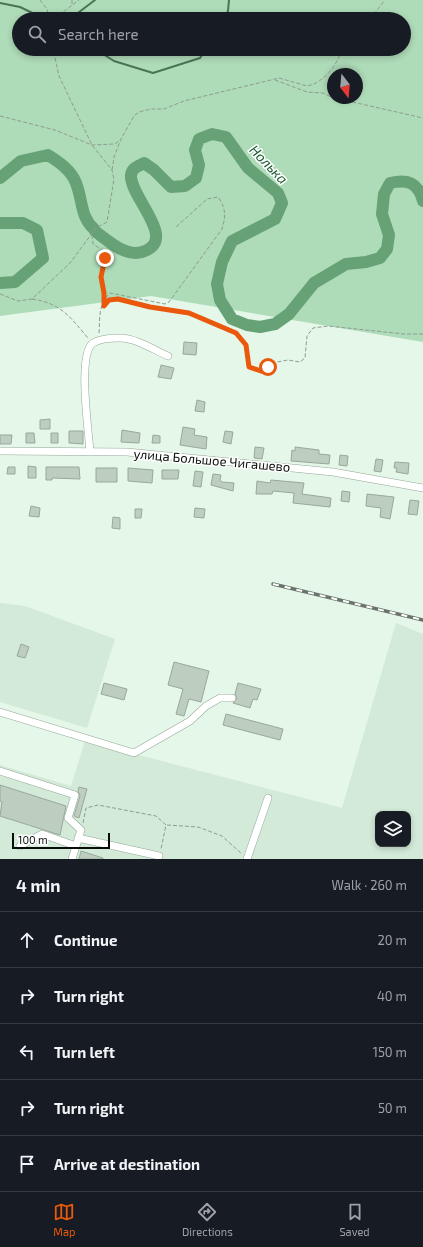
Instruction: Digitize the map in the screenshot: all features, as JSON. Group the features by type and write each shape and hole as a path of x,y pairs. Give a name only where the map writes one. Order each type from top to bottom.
{"street":[{"path":"90,452 84,385 85,361 92,343 120,338 136,342 168,356"},
{"name":"улица Большое Чигашево","path":"0,451 126,452 333,472 423,488"},
{"path":"0,712 134,753 190,721 206,706 220,698 232,698"},
{"path":"0,771 75,795 68,818 81,830 72,859"},
{"path":"247,859 268,798"},
{"path":"20,846 42,834 77,842 159,856"}],"path":[{"path":"40,0 48,12"},
{"path":"72,0 72,6"},
{"path":"64,12 79,0"},
{"path":"376,12 385,0"},
{"path":"55,56 59,76 92,145 112,170"},
{"path":"32,299 70,263 79,248 92,235 96,228 107,222 114,179 112,170 114,157 121,139 134,116 139,112 151,109 164,109 184,101 274,79 287,79 301,84 312,85 332,69 340,56"},
{"path":"274,79 307,92 323,93 327,95"},
{"path":"361,104 423,118"},
{"path":"0,116 55,130 92,145 115,144 121,139"},
{"path":"0,294 18,301 32,299 47,301 66,312 92,343 99,335 100,310 104,298 110,293 165,304 169,302 222,229 226,215 223,204 218,197 207,199 176,227"},
{"path":"92,235 93,244 102,250 105,258 101,277 104,306 109,300 118,299 150,307 189,313 206,319 236,333 246,345 249,367 264,372 272,363 288,360 300,362 305,358 307,336 313,328 328,326 404,334 423,334"},
{"path":"81,830 86,808 98,805 156,816 166,825 198,827 222,836 247,859"},
{"path":"159,856 166,825"}],"shaded area":[{"path":"0,603 25,606 115,639 87,728 0,702"},
{"path":"396,623 423,634 423,859 0,859 0,765 71,786 85,741 342,808"}],"green space":[{"path":"0,0 423,0 423,342 151,296 0,316"}],"building":[{"path":"184,342 197,343 196,355 183,354"},
{"path":"161,365 174,368 171,379 158,377"},
{"path":"197,400 205,402 204,412 195,411"},
{"path":"50,419 50,429 40,429 40,420"},
{"path":"183,427 195,429 194,435 207,437 206,449 180,445"},
{"path":"122,430 140,433 139,443 121,442"},
{"path":"69,431 83,431 83,444 69,443"},
{"path":"225,431 233,432 231,444 223,442"},
{"path":"26,433 34,433 35,443 26,443"},
{"path":"51,433 58,433 58,443 51,443"},
{"path":"0,435 12,435 11,444 0,444"},
{"path":"153,435 160,436 160,443 152,443"},
{"path":"255,447 264,448 262,459 254,458"},
{"path":"295,447 319,450 319,454 330,455 329,464 291,461 292,450 295,451"},
{"path":"340,455 348,456 347,466 339,465"},
{"path":"376,459 383,460 381,472 374,471"},
{"path":"395,462 409,463 408,474 396,472 397,468 394,468"},
{"path":"28,466 36,467 36,478 28,478"},
{"path":"8,467 15,467 15,474 7,474"},
{"path":"46,467 79,467 80,479 52,478 52,480 46,480"},
{"path":"96,468 117,468 117,482 96,482"},
{"path":"128,468 153,470 152,483 128,481"},
{"path":"162,470 179,470 178,479 162,479"},
{"path":"195,471 203,472 201,487 193,486"},
{"path":"213,474 221,475 220,480 222,482 234,483 233,491 211,485"},
{"path":"271,480 304,483 302,494 331,498 330,507 293,503 294,493 273,491 272,494 256,494 257,481 270,483"},
{"path":"342,491 350,492 349,502 341,501"},
{"path":"367,494 394,497 390,519 380,517 381,508 366,506"},
{"path":"410,500 419,501 417,515 408,514"},
{"path":"31,506 40,508 39,517 29,516"},
{"path":"195,508 205,509 204,518 194,517"},
{"path":"135,509 142,509 141,518 135,518"},
{"path":"113,517 120,518 120,529 112,528"},
{"path":"21,644 29,647 25,658 17,656"},
{"path":"174,662 209,671 201,702 189,699 184,716 176,714 183,689 168,685"},
{"path":"104,683 127,689 124,700 101,694"},
{"path":"238,683 261,689 257,700 253,699 250,708 233,703 237,698 235,694"},
{"path":"226,714 283,729 280,740 223,725"},
{"path":"0,785 66,806 60,835 0,816 2,802 0,801"},
{"path":"79,787 87,789 79,818 74,816 80,796 78,791"},
{"path":"81,851 103,858 103,859 79,859"}],"waterway":[{"path":"79,12 95,0"},
{"path":"228,12 229,0"},
{"path":"0,3 20,7 30,12"},
{"path":"106,56 114,61 153,73 200,58 201,56"},
{"name":"Нолька","path":"95,231 117,247 129,252 142,252 152,246 156,238 155,228 132,184 131,175 133,171 144,163 154,170 171,187 185,186 196,178 199,165 195,150 199,139 212,134 226,137 248,168 278,193 282,203 275,219 232,241 222,262 217,284 220,300 232,319 247,325 260,327 275,324 289,314 314,283 346,264 366,262 380,258 387,249 389,235 382,214 384,194 390,183 402,181 411,183 418,190 423,201"},
{"name":"Нолька","path":"0,178 21,161 48,155 64,167 74,178 86,219 94,229"},
{"name":"Нолька","path":"0,223 23,223 37,230 43,258 15,282 0,283"}],"railway":[{"path":"273,584 423,620"}],"route":[{"path":"105,258 101,277 104,293 104,306 106,306 109,300 118,299 150,307 189,313 206,319 220,327 236,333 246,345 249,367 253,367 264,372 268,367"}]}
